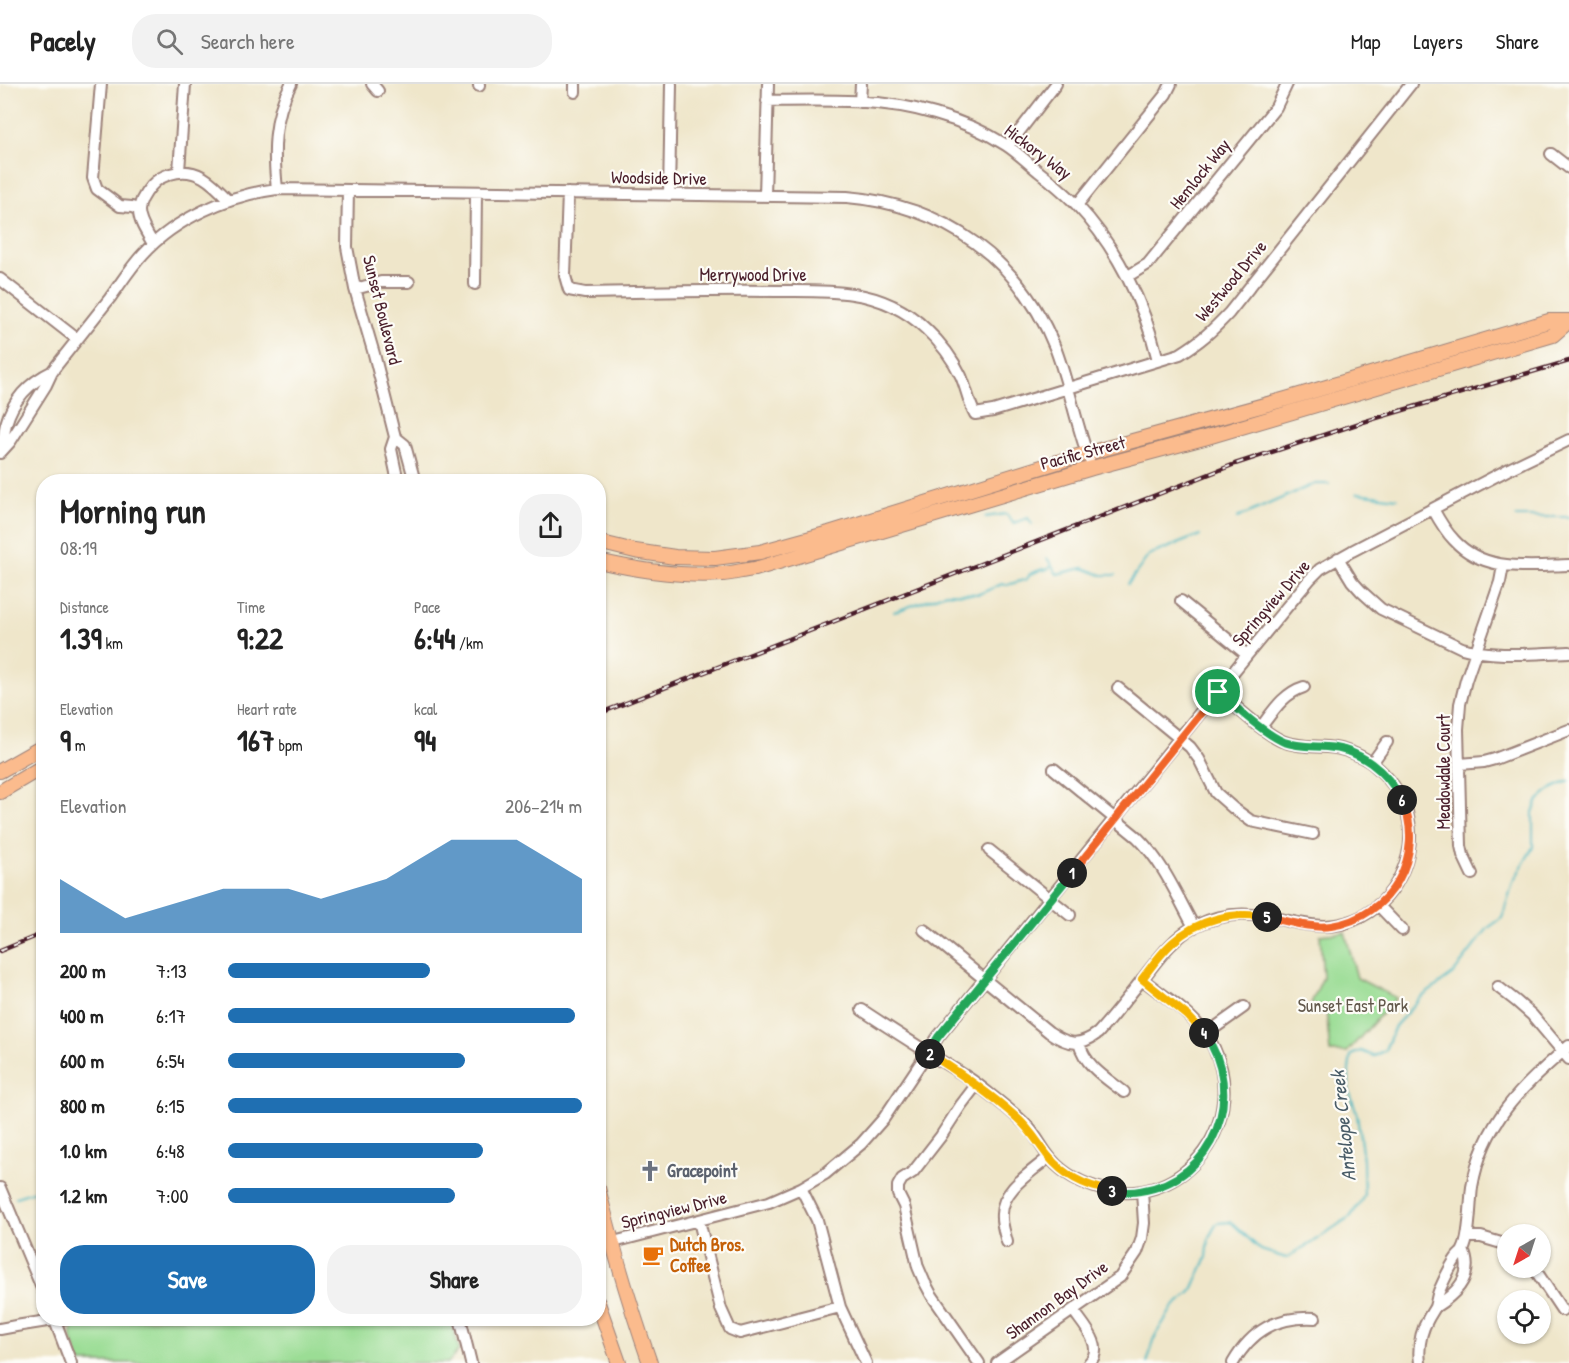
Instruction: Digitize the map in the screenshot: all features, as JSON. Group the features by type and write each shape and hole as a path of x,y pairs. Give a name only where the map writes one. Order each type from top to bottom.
{"main road":[{"name":"Pacific Street","path":"606,544 675,557 715,558 832,539 1204,438 1391,383 1553,335 1569,321 1549,321 1286,399 1087,453 832,539 755,569 718,574 681,574 606,563"},
{"path":"1444,366 1446,361 1471,353 1476,342 1485,348 1500,344 1509,348"},
{"path":"1357,378 1362,383 1383,380 1391,383"},
{"path":"1204,438 1208,429 1229,422 1235,412 1241,418 1258,415 1267,418"},
{"path":"738,555 740,571"},
{"path":"618,565 631,558 666,565 675,557"},
{"path":"0,771 36,751"},
{"path":"0,792 36,771"},
{"path":"606,1247 650,1363"},
{"path":"606,1326 619,1363"}],"street":[{"path":"101,84 93,178 97,189 120,206 139,210"},
{"path":"179,171 185,84"},
{"path":"277,189 275,133 281,108 291,84"},
{"path":"669,195 670,84"},
{"path":"765,196 768,84"},
{"path":"860,102 861,84"},
{"path":"1008,146 1056,84"},
{"path":"1077,205 1166,94 1171,84"},
{"name":"Hemlock Way","path":"1128,276 1148,264 1276,107 1287,84"},
{"name":"Westwood Drive","path":"975,414 993,411 1180,354 1200,341 1229,313 1412,84"},
{"name":"Hickory Way","path":"767,101 860,102 906,107 962,123 1008,146 1062,190 1103,237 1128,276 1152,336 1158,360"},
{"path":"1551,154 1569,168"},
{"path":"153,244 142,225 139,210 146,193 157,179 179,171 191,172 206,178 229,200"},
{"name":"Woodside Drive","path":"53,370 129,270 153,244 199,214 229,200 252,193 277,189 869,199 892,203 928,215 964,235 1012,276 1028,296 1048,332 1092,468"},
{"name":"Sunset Boulevard","path":"348,190 347,247 395,437 391,449 397,474"},
{"path":"476,192 476,284"},
{"name":"Merrywood Drive","path":"568,193 565,276 569,290 585,293 730,290 824,292 853,294 892,305 911,316 940,343 961,376 968,402 975,414"},
{"path":"0,279 77,339"},
{"path":"356,289 381,282 409,282"},
{"path":"53,370 46,386 10,442 0,453 8,418 16,400 34,381 53,370"},
{"name":"Sunset Boulevard","path":"395,437 405,445 412,474"},
{"name":"Springview Drive","path":"606,1245 769,1202 801,1188 837,1165 874,1131 938,1037 1247,655 1320,569 1569,440"},
{"path":"1433,509 1445,529 1461,547 1480,559 1503,566 1569,565"},
{"path":"1338,558 1352,581 1381,609 1462,648 1492,654 1569,652"},
{"name":"Meadowdale Court","path":"1472,874 1461,846 1458,729 1460,704 1500,582 1503,566"},
{"path":"1181,601 1247,655"},
{"path":"1261,727 1284,698 1304,687"},
{"path":"1118,688 1180,738 1199,759 1216,793 1233,808 1251,821 1313,834"},
{"path":"924,930 1059,1039 1079,1043 1098,1033 1172,943 1194,927 1212,920 1240,914 1302,925 1329,926 1355,920 1367,914 1395,886 1406,864 1409,850 1409,824 1407,811 1401,798 1384,774 1372,763 1341,750 1293,745 1271,735 1218,692"},
{"path":"1460,764 1473,764 1495,759 1569,730"},
{"path":"1372,763 1387,742"},
{"path":"1054,770 1149,849 1159,862 1194,927"},
{"path":"989,850 1070,915"},
{"path":"1378,905 1402,930"},
{"path":"862,1010 977,1084 1030,1129 1049,1157 1070,1176 1097,1188 1111,1191 1142,1191 1168,1182 1191,1167 1205,1150 1216,1131 1224,1106 1223,1076 1206,1034 1188,1016 1142,979"},
{"path":"1420,1363 1419,1340 1435,1307 1438,1291 1457,1256 1463,1250 1467,1237 1475,1173 1488,1138 1514,1097 1533,1077 1567,1052 1532,1015 1498,987"},
{"path":"1206,1034 1244,1007"},
{"path":"1079,1043 1085,1059 1124,1092"},
{"path":"977,1084 913,1172 902,1179 898,1186 898,1194 904,1206 918,1267 924,1281 979,1363"},
{"path":"1007,1242 1001,1216 1007,1195 1049,1157"},
{"path":"0,1188 36,1274"},
{"path":"801,1188 817,1220 840,1307 866,1363"},
{"name":"Shannon Bay Drive","path":"997,1363 1120,1277 1137,1252 1144,1223 1142,1191"},
{"path":"699,1221 721,1309 730,1329 740,1333 840,1307"},
{"path":"1467,1237 1497,1241"},
{"path":"1435,1307 1448,1299 1463,1282 1467,1259 1463,1250"},
{"path":"1541,1278 1562,1310"},
{"path":"1073,1310 1095,1342 1096,1353 1089,1363"},
{"path":"1233,1363 1248,1341 1270,1325 1285,1319 1315,1318"},
{"path":"0,1329 36,1323"},
{"path":"60,1326 71,1363"},
{"path":"462,1326 471,1363"}],"green space":[{"name":"Sunset East Park","path":"1345,932 1357,978 1396,998 1347,1052 1330,1052 1326,1009 1311,1003 1323,977 1320,935"},
{"path":"75,1326 453,1326 459,1350 448,1363 79,1363 72,1338"}],"waterway":[{"path":"1237,518 1314,484 1329,484"},
{"path":"1357,493 1397,498"},
{"path":"985,517 1006,514 1014,523 1028,518 1032,524"},
{"path":"1516,517 1569,517"},
{"path":"1128,584 1149,555 1200,535"},
{"path":"1047,558 1057,574 1083,568 1102,575 1116,575"},
{"path":"894,612 946,593 979,594 1002,584 1007,585 1027,579 1030,574 1048,569 1051,565"},
{"name":"Antelope Creek","path":"1147,1363 1156,1334 1173,1307 1191,1292 1207,1257 1209,1237 1217,1223 1231,1222 1261,1250 1286,1258 1351,1216 1364,1196 1363,1160 1357,1115 1349,1090 1351,1055 1361,1051 1374,1056 1385,1050 1395,1026 1419,999 1453,974 1488,928 1502,918 1513,882 1533,847 1533,812 1538,800 1551,789 1569,781"},
{"path":"16,1197 36,1191"}],"railway":[{"path":"606,711 1235,464 1363,422 1569,361"},
{"path":"0,951 36,936"}],"place":[{"name":"Gracepoint","path":"650,1171"},
{"name":"Dutch Bros. Coffee","path":"653,1255"}],"route":[{"path":"1218,692 1271,735 1282,741 1293,745 1341,750 1372,763 1393,785 1407,811 1410,837 1406,864 1388,896 1367,914 1355,920 1343,924 1316,926 1240,914 1226,916 1194,927 1172,943 1142,979 1188,1016 1206,1034 1223,1076 1224,1106 1221,1118 1200,1157 1191,1167 1168,1182 1142,1191 1111,1191 1097,1188 1070,1176 1049,1157 1030,1129 977,1084 928,1053 938,1037 1218,692"}]}
